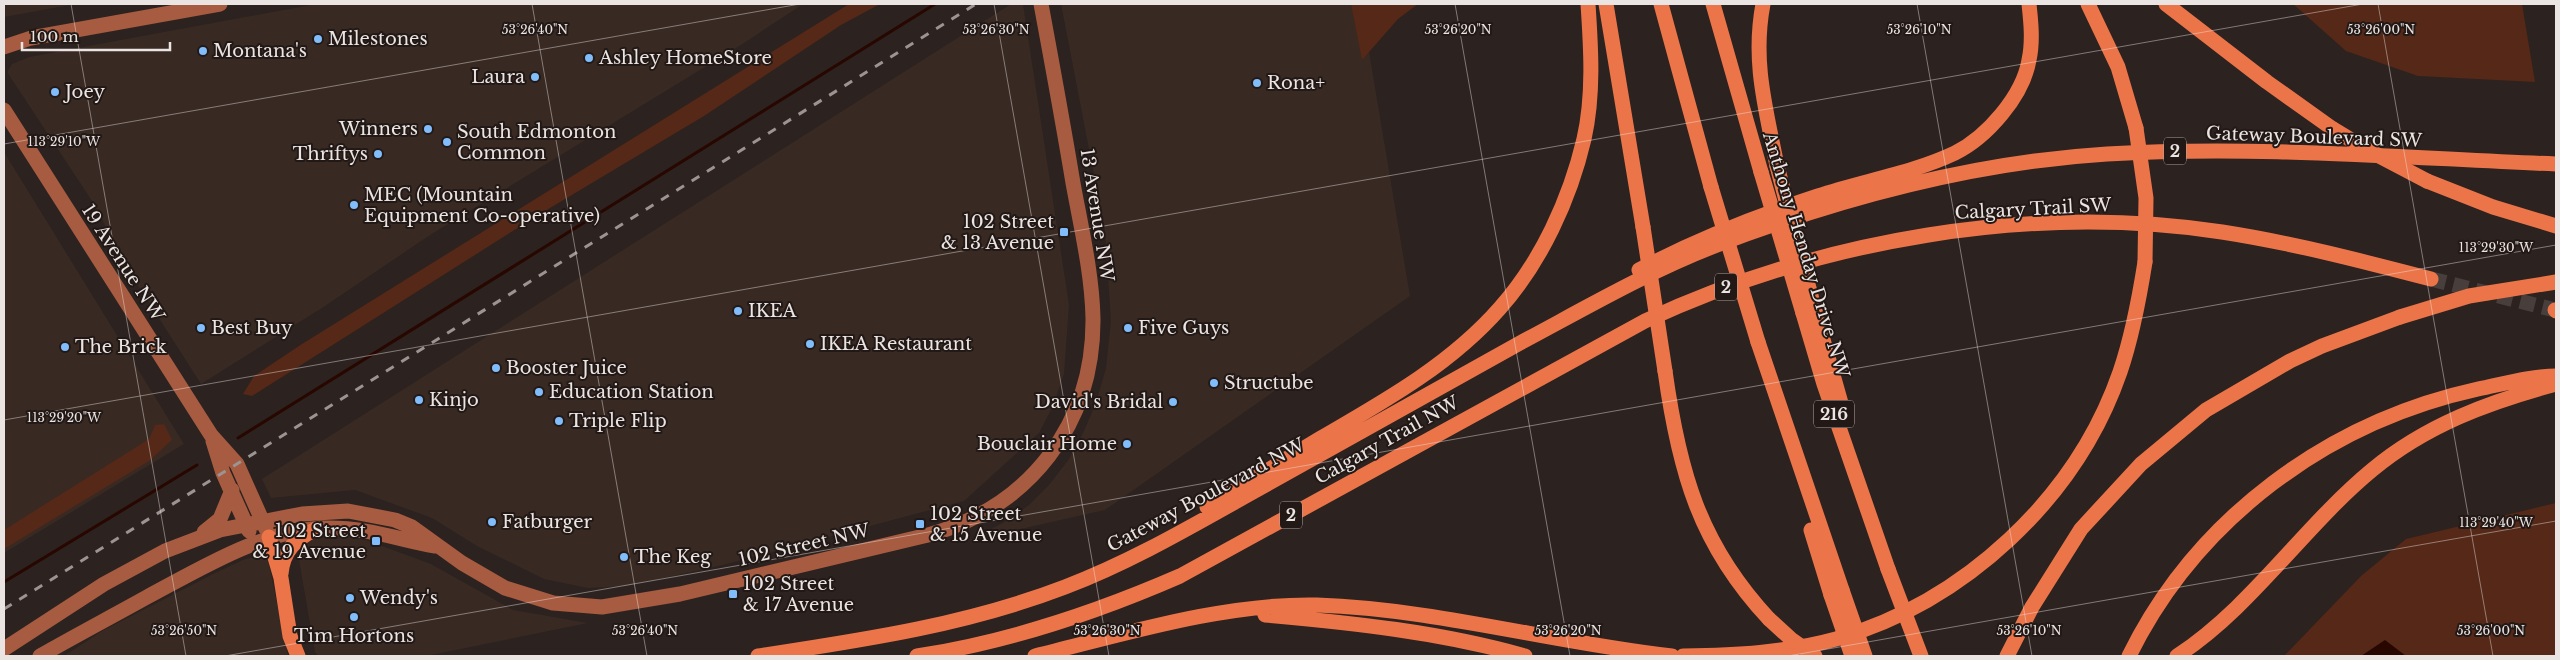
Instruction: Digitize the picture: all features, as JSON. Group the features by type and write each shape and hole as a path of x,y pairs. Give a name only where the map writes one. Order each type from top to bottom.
{"highway":[{"path":"1165,542 1192,516 1369,410 1434,368 1501,307 1529,267 1554,224 1561,209 1584,140 1589,100 1591,51 1588,4"},
{"path":"1606,4 1682,467 1695,505 1725,563 1748,596 1769,619 1815,656"},
{"path":"1661,4 1711,187 1758,342 1790,438 1836,592 1852,656"},
{"name":"Anthony Henday Drive NW","path":"1713,4 1760,172 1809,312"},
{"path":"1763,4 1759,25 1758,66 1809,312 1848,429 1868,514 1921,656"},
{"path":"1546,330 1623,278 1675,252 1762,216 1818,196 1916,167 1966,147 1997,120 2022,81 2029,61 2032,26 2029,4"},
{"path":"1683,656 1745,655 1777,651 1836,639 1894,618 1949,588 2008,541 2055,489 2095,425 2119,374 2130,340 2145,262 2146,198 2136,128 2118,67 2088,4"},
{"path":"2166,4 2267,82 2333,129 2366,149 2427,180 2493,207 2556,226"},
{"name":"Gateway Boulevard SW","path":"1639,281 1716,246 1850,202 1976,172 2077,157 2153,152 2222,151 2556,164"},
{"name":"Calgary Trail SW","path":"1644,321 1726,287 1810,260 1942,233 2021,225 2128,224 2220,232 2306,247 2431,279"},
{"name":"Gateway Boulevard NW","path":"758,656 906,633 966,619 1067,587 1165,542 1546,330 1639,281"},
{"path":"2007,656 2032,607 2081,529 2141,464 2206,410 2290,361 2322,346 2400,317 2469,296 2556,282"},
{"name":"Calgary Trail NW","path":"917,656 1025,633 1089,613 1180,576 1644,321"},
{"path":"2129,656 2164,596 2201,549 2246,504 2311,456 2367,425 2420,404 2490,386 2556,376"},
{"path":"2176,656 2195,643 2225,617 2352,488 2399,450 2437,427 2474,409 2556,384"},
{"path":"281,578 282,566 288,550 302,536 316,529"},
{"path":"269,537 281,578 290,636 298,656"},
{"path":"1836,592 1865,656"},
{"path":"1035,656 1153,628 1232,612 1276,606 1317,606 1399,612 1626,651 1672,656"},
{"path":"1232,612 1380,626 1451,638 1525,656"}],"street":[{"path":"4,47 31,38 220,4"},
{"name":"13 Avenue NW","path":"1041,4 1075,196 1093,316 1091,350 1085,387 1066,431"},
{"name":"19 Avenue NW","path":"4,110 211,435 237,464 269,537"},
{"name":"102 Street NW","path":"195,539 263,520 325,512 363,513 395,520 412,527 436,546 490,580 527,596 576,606 628,605 951,529 999,504 1018,489 1048,459 1066,431"},
{"name":"19 Avenue NW","path":"211,435 223,473 254,544"},
{"path":"4,649 104,584 165,551 195,539 220,519 232,490"},
{"name":"102 Street NW","path":"40,656 184,578 269,537 316,529 356,529 436,546"}],"shaded area":[{"path":"4,4 76,4 4,17"},
{"name":"South Edmonton Common","path":"316,4 803,4 741,45 430,235 325,306 201,384 132,276 92,201 7,72 12,64 29,57"},
{"path":"849,4 880,4 841,25 704,116 535,217 252,396 243,394 254,376 302,344"},
{"path":"1011,4 1023,4 1069,305 1064,374 1053,406 1039,433 964,501 723,565 627,586 588,588 544,579 477,546 432,518 355,490 271,498 262,479"},
{"path":"1061,4 1361,4 1410,296 1105,510 967,541 1003,523 1029,505 1049,485 1069,459 1083,433 1096,403 1106,368 1111,321 1105,232"},
{"path":"1351,4 1418,4 1398,19 1362,60"},
{"path":"2293,4 2522,4 2535,82 2418,76 2346,51"},
{"path":"4,152 184,444 4,553"},
{"path":"164,424 172,440 149,461 4,549 4,530 149,439 155,425"},
{"path":"2556,503 2556,656 2284,656 2361,576 2406,539"},
{"path":"329,533 366,540 431,564 513,610 588,623 426,656 318,656 315,652 299,560 299,545"},
{"path":"267,555 288,656 64,656 102,631 215,573 245,559"},
{"path":"2385,640 2406,656 2361,656"}],"waterway":[{"path":"238,438 935,4"},
{"path":"4,582 197,465"}],"tunnel":[{"path":"2431,279 2555,310"}],"railway":[{"path":"4,609 976,4"}],"place":[{"name":"Milestones","path":"318,39"},
{"name":"Montana's","path":"203,51"},
{"name":"Ashley HomeStore","path":"589,58"},
{"name":"Laura","path":"535,77"},
{"name":"Rona+","path":"1257,83"},
{"name":"Joey","path":"55,92"},
{"name":"Winners","path":"428,129"},
{"name":"South Edmonton Common","path":"447,142"},
{"name":"Thriftys","path":"378,154"},
{"name":"MEC (Mountain Equipment Co-operative)","path":"354,205"},
{"name":"102 Street & 13 Avenue","path":"1064,232"},
{"name":"IKEA","path":"738,311"},
{"name":"Best Buy","path":"201,328"},
{"name":"Five Guys","path":"1128,328"},
{"name":"IKEA Restaurant","path":"810,344"},
{"name":"The Brick","path":"65,347"},
{"name":"Booster Juice","path":"496,368"},
{"name":"Structube","path":"1214,383"},
{"name":"Education Station","path":"539,392"},
{"name":"Kinjo","path":"419,400"},
{"name":"David's Bridal","path":"1173,402"},
{"name":"Triple Flip","path":"559,421"},
{"name":"Bouclair Home","path":"1127,444"},
{"name":"Fatburger","path":"492,522"},
{"name":"102 Street & 15 Avenue","path":"920,524"},
{"name":"102 Street & 19 Avenue","path":"376,541"},
{"name":"The Keg","path":"624,557"},
{"name":"102 Street & 17 Avenue","path":"733,594"},
{"name":"Wendy's","path":"350,598"},
{"name":"Tim Hortons","path":"354,617"}]}
